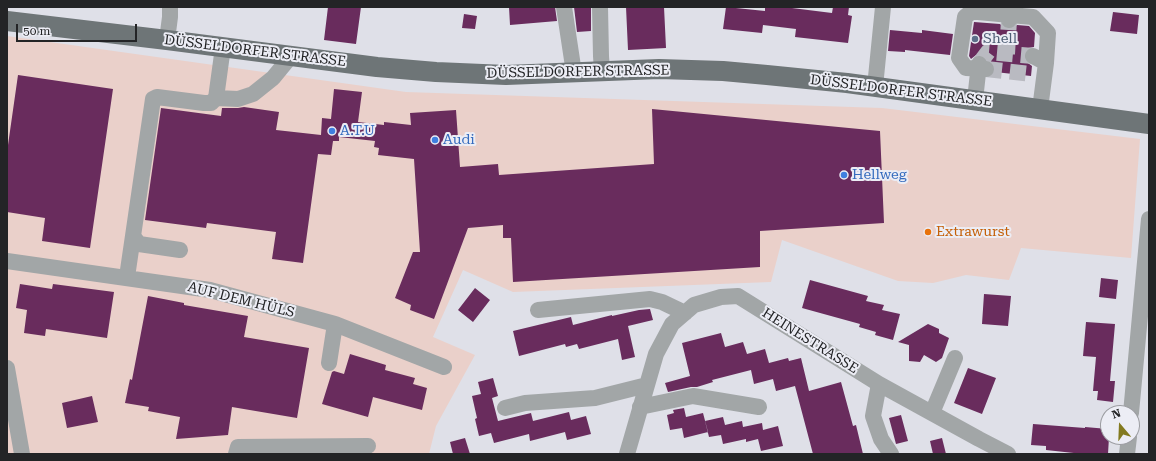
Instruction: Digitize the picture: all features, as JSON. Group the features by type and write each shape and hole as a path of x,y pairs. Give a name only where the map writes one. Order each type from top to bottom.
{"main road":[{"name":"DÜSSELDORFER STRASSE","path":"7,21 377,67 436,72 506,75 659,69 723,71 875,87 1149,124"}],"street":[{"path":"167,40 170,7"},
{"path":"564,7 574,73"},
{"path":"600,7 600,56 602,71"},
{"path":"875,87 883,7"},
{"path":"975,100 977,67 959,58 965,17 971,12 1010,18 1033,17 1048,33 1039,67 1040,109"},
{"path":"127,277 153,99 157,97 211,103 216,98 223,47"},
{"path":"216,98 238,99 253,94 273,78 291,56"},
{"path":"1132,405 1147,260 1149,219"},
{"path":"133,236 139,244 180,250"},
{"name":"AUF DEM HÜLS","path":"7,260 210,290 335,324 444,367"},
{"name":"HEINESTRASSE","path":"627,454 656,354 672,324 694,304 721,297 738,296 880,384 1008,454"},
{"path":"538,310 650,299 662,302 685,313"},
{"path":"329,363 335,324"},
{"path":"932,413 955,358"},
{"path":"7,368 22,454"},
{"path":"880,384 873,416 882,439 891,454"},
{"path":"506,408 525,403 595,398 647,385"},
{"path":"640,407 693,396 759,407"},
{"path":"236,454 238,447 368,446"}],"shaded area":[{"path":"7,36 406,92 882,108 1140,139 1131,258 1021,248 1009,280 966,275 933,283 898,281 782,240 771,282 513,292 463,270 433,337 475,355 436,426 429,454 7,454"}],"building":[{"path":"328,7 361,7 356,44 324,40"},
{"path":"509,7 555,7 557,21 510,25"},
{"path":"574,7 591,7 591,31 577,32"},
{"path":"626,7 664,7 666,48 628,50"},
{"path":"726,7 765,11 765,7 784,7 832,13 833,7 849,7 848,15 852,16 848,43 795,37 796,29 763,25 762,33 723,29"},
{"path":"1113,12 1139,15 1137,34 1110,31"},
{"path":"464,14 477,16 475,29 462,28"},
{"path":"974,22 1000,24 1008,29 1012,29 1017,25 1029,26 1035,33 1034,47 1028,48 1025,51 1024,56 1025,61 1032,66 1031,76 995,72 995,65 986,58 987,53 983,56 976,55 971,59 969,56"},
{"path":"890,30 922,33 922,30 953,34 950,55 905,50 905,52 888,51"},
{"path":"18,75 113,89 90,248 42,241 45,218 7,212 7,152"},
{"path":"334,89 362,92 358,122 384,125 384,122 411,125 410,113 456,110 460,167 498,164 499,175 654,164 652,109 880,131 884,223 760,231 760,267 513,282 511,238 503,238 503,225 468,228 434,319 410,310 411,305 395,298 413,252 420,252 414,159 378,155 379,148 374,147 375,141 339,137 339,141 333,141 331,155 318,154 303,263 272,259 276,232 207,223 206,228 145,220 161,108 221,116 222,108 244,107 279,112 276,130 321,135 322,118 331,119"},
{"path":"1101,278 1118,280 1116,299 1099,297"},
{"path":"810,280 868,296 866,301 884,305 882,310 900,314 893,340 875,335 876,332 859,327 860,324 802,308"},
{"path":"20,284 52,289 53,284 114,292 107,338 46,329 45,336 24,333 27,310 16,308"},
{"path":"475,288 490,300 473,322 458,310"},
{"path":"984,294 1011,296 1008,326 982,324"},
{"path":"148,296 184,303 184,305 248,316 244,337 309,348 297,418 232,407 228,435 176,439 180,417 148,411 149,407 125,403 130,379 132,380"},
{"path":"650,309 653,320 628,326 635,357 622,360 618,339 579,349 577,344 566,347 565,344 519,356 513,331 571,317 573,325 612,315"},
{"path":"1086,322 1115,324 1110,381 1115,381 1113,402 1097,400 1098,391 1093,391 1096,357 1083,356"},
{"path":"928,324 939,329 939,333 949,338 942,358 936,362 924,355 920,362 909,361 909,345 898,342"},
{"path":"721,333 725,347 743,342 747,354 765,349 769,363 788,358 789,361 801,358 809,391 841,382 853,426 856,425 863,454 813,454 795,386 776,391 773,379 754,384 751,370 712,380 713,382 697,387 668,392 665,383 690,376 682,343"},
{"path":"350,354 386,365 385,370 415,378 413,384 427,388 422,410 373,397 368,417 322,404 332,372 334,371 344,374"},
{"path":"968,368 996,378 982,414 954,403"},
{"path":"493,378 498,396 492,398 498,421 531,413 533,421 569,412 571,420 586,416 591,434 567,440 565,432 530,441 529,434 494,443 491,433 479,436 472,396 481,394 478,382"},
{"path":"92,396 98,422 67,428 62,403"},
{"path":"684,408 686,417 703,413 708,432 684,438 682,428 670,430 667,415 674,413 673,410"},
{"path":"901,415 908,441 896,444 889,418"},
{"path":"723,417 725,425 742,421 743,427 762,423 763,430 778,426 783,446 761,451 758,439 746,442 746,439 723,444 721,435 709,437 705,421"},
{"path":"1033,424 1100,428 1100,445 1109,445 1108,454 1083,454 1046,450 1046,446 1031,445"},
{"path":"465,438 470,454 453,454 450,442"},
{"path":"942,438 946,454 933,454 930,441"}],"tunnel":[{"path":"1007,54 1009,20"},
{"path":"979,64 988,52 1033,56"},
{"path":"986,69 1031,74"}],"place":[{"name":"Shell","path":"975,39"},
{"name":"A.T.U","path":"332,131"},
{"name":"Audi","path":"435,140"},
{"name":"Hellweg","path":"844,175"},
{"name":"Extrawurst","path":"928,232"}]}
